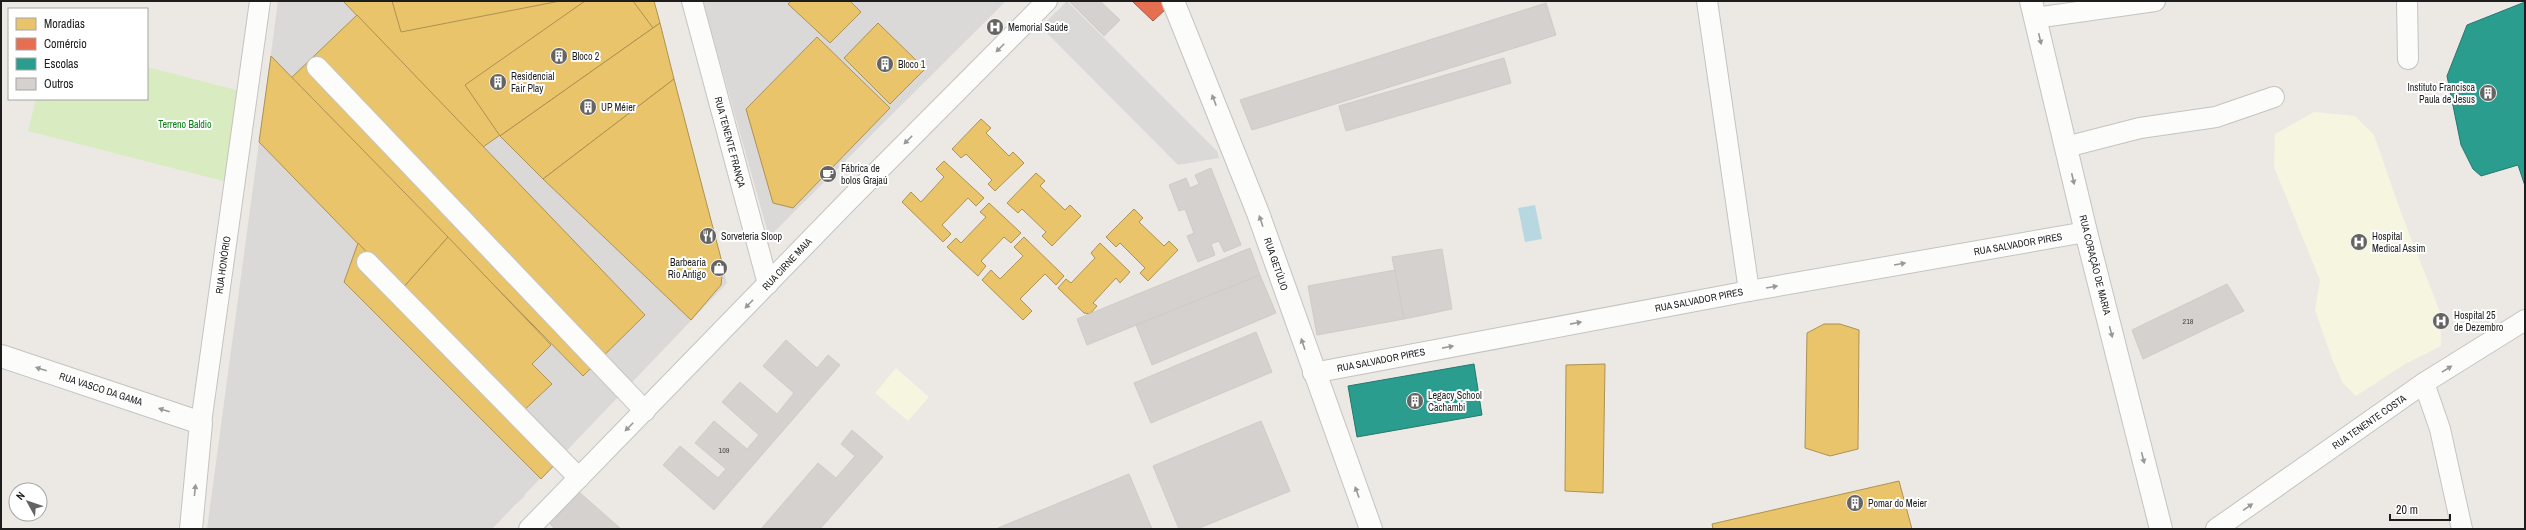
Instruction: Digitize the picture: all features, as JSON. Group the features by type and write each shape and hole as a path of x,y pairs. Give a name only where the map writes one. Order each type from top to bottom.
{"street":[{"name":"RUA HONÓRIO","path":"191,529 201,423 260,1"},
{"name":"RUA TENENTE FRANÇA","path":"692,1 768,284"},
{"name":"RUA CIRNE MAIA","path":"529,529 854,194 1047,1"},
{"name":"RUA GETÚLIO","path":"1173,1 1258,212 1313,373 1371,529"},
{"path":"1707,1 1749,291"},
{"path":"2033,9 2155,1"},
{"path":"2407,1 2408,59"},
{"name":"RUA CORAÇÃO DE MARIA","path":"2033,9 2086,232 2161,529"},
{"path":"316,67 645,411"},
{"path":"2066,147 2140,128 2216,117 2274,97"},
{"name":"RUA SALVADOR PIRES","path":"1313,373 1749,291 2086,232"},
{"path":"367,262 579,478"},
{"name":"RUA TENENTE COSTA","path":"2216,529 2424,383 2525,320"},
{"name":"RUA VASCO DA GAMA","path":"1,356 201,423"},
{"path":"2424,383 2442,436 2462,529"}],"shaded area":[{"path":"278,1 654,1 727,283 492,529 207,529"},
{"path":"703,1 1006,1 769,237"},
{"path":"1067,1 1217,151 1219,158 1178,165 1041,27"},
{"name":"Hospital Medical Assim","path":"2314,112 2355,116 2374,135 2400,210 2440,312 2441,346 2405,364 2356,396 2343,383 2332,359 2315,310 2320,280 2274,167 2275,134"},
{"path":"344,282 499,437 482,453 525,496 516,504 333,316"},
{"path":"896,368 929,397 908,421 875,393"}],"green space":[{"name":"Terreno Baldio","path":"148,67 240,91 227,182 28,131 36,100 148,100"}],"water":[{"path":"1535,205 1542,239 1525,242 1518,208"}],"building: Moradias":[{"name":"Residencial Fair Play","path":"343,1 654,1 660,23 483,147"},
{"path":"392,1 560,1 401,32"},
{"name":"Bloco 2","path":"585,1 633,1 653,28 500,136 465,85"},
{"path":"791,1 850,1 861,12 830,43 788,4"},
{"path":"357,15 645,315 583,376 291,78"},
{"name":"UP Méier","path":"660,23 674,79 543,179 500,136"},
{"name":"Bloco 1","path":"878,23 925,69 890,104 844,58"},
{"path":"817,37 890,108 793,208 773,203 746,109"},
{"path":"271,56 448,237 402,289 259,142"},
{"path":"674,79 723,266 721,285 691,320 543,179"},
{"path":"981,119 991,128 986,133 1009,156 1013,152 1024,163 995,191 988,184 992,180 966,154 961,158 952,149"},
{"path":"944,161 984,198 976,206 968,198 942,225 951,234 943,242 902,202 911,192 921,202 944,177 936,169"},
{"path":"1036,173 1045,181 1040,186 1065,210 1070,205 1081,216 1052,246 1042,236 1046,232 1022,209 1018,213 1007,203"},
{"path":"989,203 1021,233 1011,243 1004,237 981,261 986,266 978,276 947,247 956,238 961,243 986,217 980,212"},
{"path":"1134,209 1143,218 1139,222 1164,246 1169,241 1178,250 1148,281 1140,273 1145,268 1120,243 1116,247 1106,237"},
{"path":"448,237 551,345 532,364 552,384 521,413 402,289"},
{"path":"1024,237 1064,276 1056,285 1045,274 1020,299 1032,311 1023,320 982,280 991,270 1000,279 1023,256 1014,247"},
{"path":"358,243 563,456 541,479 344,282"},
{"path":"1100,243 1130,272 1120,283 1116,278 1093,303 1097,306 1090,314 1084,313 1058,288 1066,279 1071,283 1095,258 1091,253"},
{"path":"1824,324 1840,324 1859,330 1858,449 1830,456 1805,448 1807,333"},
{"path":"1605,364 1603,493 1565,491 1566,365"},
{"name":"Pomar do Meier","path":"1899,481 1912,529 1713,529 1712,524"}],"building: Comércio":[{"path":"1132,1 1164,1 1167,8 1153,21"}],"building: Escolas":[{"name":"Instituto Francisca Paula de Jesus","path":"2525,2 2525,186 2518,165 2481,176 2473,169 2461,145 2447,76 2467,25"},
{"name":"Legacy School Cachambi","path":"1474,364 1482,415 1357,437 1348,386"}],"building: Outros":[{"path":"1069,1 1100,1 1120,20 1104,36"},
{"path":"1546,3 1556,35 1252,130 1240,100"},
{"path":"1504,58 1511,83 1346,131 1339,106"},
{"path":"1211,168 1241,245 1224,252 1219,241 1211,244 1215,255 1198,262 1187,236 1194,233 1185,209 1179,211 1169,185 1186,178 1190,188 1199,184 1195,175"},
{"path":"1250,248 1260,275 1087,345 1077,319"},
{"path":"1442,249 1452,309 1404,319 1392,257"},
{"path":"1395,270 1404,319 1317,335 1308,286"},
{"path":"1260,275 1276,313 1152,365 1136,325"},
{"path":"2227,284 2244,311 2143,359 2132,330"},
{"path":"1256,332 1272,372 1151,423 1134,383"},
{"path":"786,340 817,368 828,355 840,365 714,510 663,465 680,446 718,478 726,469 695,443 714,421 747,449 759,435 722,402 740,382 777,414 794,393 763,366"},
{"path":"1261,421 1290,491 1197,529 1179,529 1153,466"},
{"path":"852,430 883,457 820,529 761,529 818,463 836,478 855,456 841,444"},
{"path":"1129,474 1152,529 998,528"},
{"path":"579,492 621,529 555,529 550,524"}],"place":[{"name":"Memorial Saúde","path":"995,27"},
{"name":"Bloco 2","path":"559,56"},
{"name":"Bloco 1","path":"885,64"},
{"name":"Residencial Fair Play","path":"498,82"},
{"name":"Instituto Francisca Paula de Jesus","path":"2488,93"},
{"name":"UP Méier","path":"588,107"},
{"name":"Fábrica de bolos Grajaú","path":"828,174"},
{"name":"Sorveteria Sloop","path":"708,236"},
{"name":"Hospital Medical Assim","path":"2359,242"},
{"name":"Barbearia Rio Antigo","path":"719,268"},
{"name":"Hospital 25 de Dezembro","path":"2441,321"},
{"name":"Legacy School Cachambi","path":"1415,401"},
{"name":"Pomar do Meier","path":"1855,503"}]}
